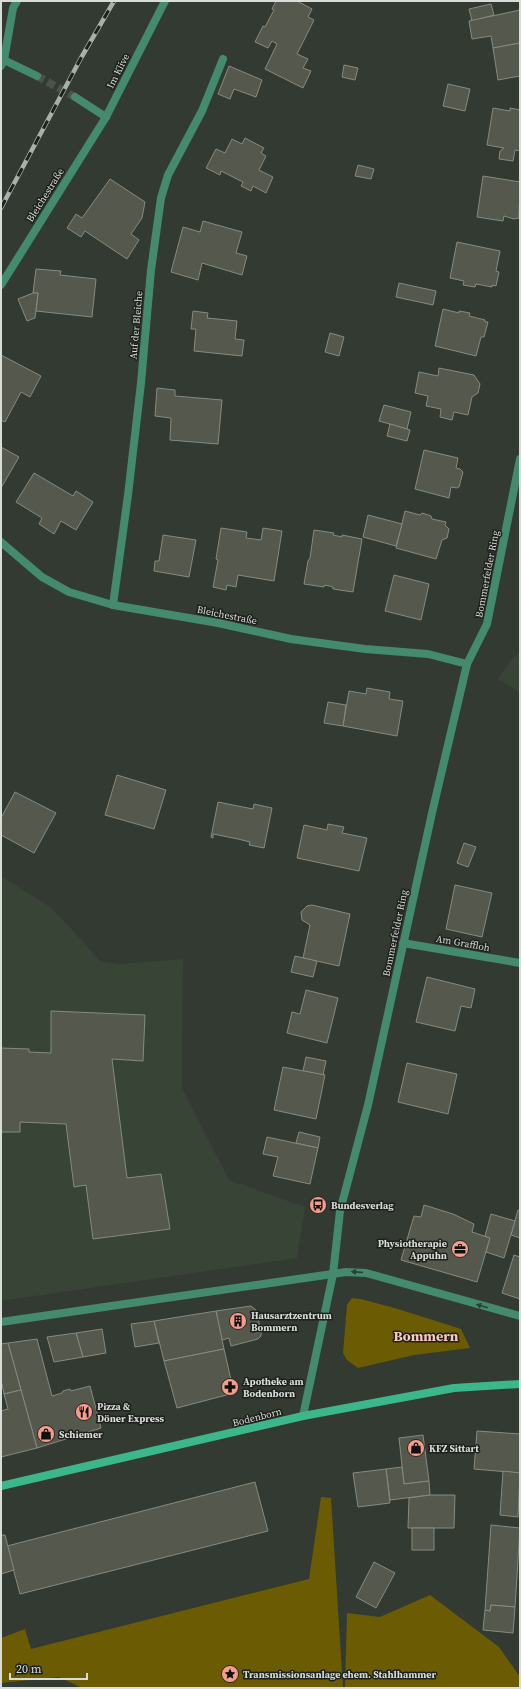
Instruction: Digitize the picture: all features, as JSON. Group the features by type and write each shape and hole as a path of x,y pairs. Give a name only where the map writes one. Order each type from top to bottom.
{"main road":[{"name":"Bodenborn","path":"1,1486 303,1416 454,1388 520,1384"}],"street":[{"path":"17,1 13,8 2,63 37,76"},
{"name":"Im Klive","path":"106,117 165,1"},
{"name":"Auf der Bleiche","path":"113,605 136,428 150,270 161,198 168,175 202,111 223,59"},
{"path":"75,97 106,117"},
{"name":"Bleichestraße","path":"1,285 106,117"},
{"name":"Bommerfelder Ring","path":"303,1416 333,1274 340,1210 368,1105 432,813 467,664 487,624 520,459"},
{"name":"Bleichestraße","path":"1,542 42,577 69,592 113,605 218,623 291,638 365,649 428,654 467,664"},
{"name":"Am Graffloh","path":"404,943 520,963"},
{"path":"1,1322 346,1272 366,1273 520,1316"}],"shaded area":[{"path":"520,653 520,692 497,679 512,659"},
{"path":"1,876 50,907 83,941 99,961 119,964 183,959 182,1088 229,1180 305,1207 297,1258 1,1301"},
{"path":"352,1298 398,1309 461,1329 470,1348 414,1355 358,1368 347,1360 343,1353 347,1305"},
{"path":"321,1497 331,1498 343,1688 82,1688 59,1677 1,1683 1,1638 25,1629 31,1649 309,1579"},
{"path":"430,1595 499,1647 520,1677 520,1688 345,1688 347,1613 380,1617"}],"building":[{"path":"276,1 297,1 312,9 308,17 314,20 297,54 308,59 303,68 311,71 303,88 265,69 277,44 272,41 268,48 255,42 263,26 265,27 274,10 272,9"},
{"path":"491,4 494,15 472,21 469,9"},
{"path":"520,10 520,43 493,48 491,36 472,39 469,21"},
{"path":"520,43 520,76 498,80 493,48"},
{"path":"344,65 358,68 355,80 342,77"},
{"path":"229,66 262,80 256,97 234,89 230,99 218,94"},
{"path":"448,84 470,89 465,111 443,106"},
{"path":"493,108 510,111 510,108 520,110 520,151 515,150 513,161 499,159 500,151 504,148 487,145"},
{"path":"245,138 264,148 261,153 266,156 259,170 273,177 266,193 253,186 251,191 241,186 243,182 221,171 220,175 206,168 216,149 225,153 232,139 242,144"},
{"path":"358,165 374,169 371,179 355,176"},
{"path":"483,176 520,182 519,218 514,219 504,216 503,221 477,217"},
{"path":"110,179 145,202 142,218 131,234 139,240 127,259 85,231 81,237 67,228 76,214 82,218"},
{"path":"203,221 242,232 236,253 247,256 242,275 202,263 198,280 171,272 183,227 200,232"},
{"path":"457,242 500,251 496,271 499,272 496,286 492,285 492,287 476,284 475,287 463,285 464,281 450,278"},
{"path":"36,269 61,271 60,275 96,279 92,317 36,311 38,293 33,293"},
{"path":"399,283 436,291 433,305 396,297"},
{"path":"33,293 38,293 35,318 27,321 18,299"},
{"path":"443,309 459,313 459,311 470,313 469,316 488,322 484,337 481,337 476,356 435,346"},
{"path":"193,311 208,313 207,318 237,321 235,339 244,340 242,356 194,351 196,329 191,329"},
{"path":"330,333 344,337 339,356 325,352"},
{"path":"1,355 41,376 30,397 21,392 5,422 1,420"},
{"path":"439,368 474,375 480,384 478,393 472,397 468,415 454,412 452,420 440,417 441,409 426,406 428,396 415,393 419,372 438,376"},
{"path":"157,388 175,390 175,396 222,400 218,444 170,440 171,418 155,416"},
{"path":"384,405 411,412 407,429 379,421"},
{"path":"390,424 410,430 407,441 387,436"},
{"path":"1,447 19,457 1,488"},
{"path":"424,450 458,458 456,468 463,472 459,487 451,487 449,498 415,489"},
{"path":"34,473 73,496 76,491 93,502 76,530 61,521 54,534 39,524 42,518 16,502"},
{"path":"405,511 420,515 422,513 431,516 432,519 446,522 445,525 449,529 447,538 442,540 436,559 396,548"},
{"path":"368,515 402,524 396,546 363,537"},
{"path":"221,528 247,532 246,538 261,540 263,528 282,531 274,581 238,575 236,587 227,585 226,590 213,587 218,560 216,559"},
{"path":"314,530 334,533 333,535 342,537 342,535 362,539 353,592 333,589 333,587 325,585 324,587 304,584"},
{"path":"163,535 196,540 189,577 154,571 155,561 159,561"},
{"path":"394,575 429,584 421,620 385,611"},
{"path":"367,688 390,692 389,699 403,701 397,736 343,726 349,691 366,694"},
{"path":"328,702 346,705 343,726 324,723"},
{"path":"117,775 166,790 154,829 105,815"},
{"path":"15,792 56,813 34,853 1,835 1,818"},
{"path":"218,802 253,809 254,804 272,808 264,848 249,845 250,842 238,839 213,834 213,838 211,837"},
{"path":"328,824 344,827 342,833 367,838 359,871 297,858 304,825 327,830"},
{"path":"464,843 476,847 468,867 457,863"},
{"path":"455,885 492,893 482,937 446,929"},
{"path":"312,905 350,914 339,966 303,958 310,925 302,920 301,912 307,906"},
{"path":"295,956 317,961 313,977 291,972"},
{"path":"427,977 475,989 471,1008 461,1006 455,1031 416,1022"},
{"path":"306,990 338,998 327,1043 287,1033 292,1012 300,1014"},
{"path":"51,1011 145,1015 143,1061 112,1059 127,1178 161,1174 170,1229 93,1239 86,1185 74,1187 66,1124 20,1122 20,1132 1,1132 1,1048 29,1049 29,1052 51,1053"},
{"path":"306,1057 326,1061 323,1075 303,1071"},
{"path":"407,1063 457,1074 448,1114 398,1102"},
{"path":"283,1067 325,1075 316,1119 274,1110"},
{"path":"299,1132 320,1137 318,1148 296,1143"},
{"path":"267,1137 318,1148 310,1184 273,1176 278,1157 263,1154"},
{"path":"424,1205 453,1214 474,1224 472,1232 490,1238 477,1282 401,1260 414,1216 421,1217"},
{"path":"518,1210 520,1210 520,1238 511,1235"},
{"path":"491,1214 515,1221 504,1258 486,1252 490,1238 485,1236"},
{"path":"514,1255 520,1257 520,1299 502,1293"},
{"name":"Hausarztzentrum Bommern","path":"251,1306 256,1310 261,1336 258,1339 231,1346 229,1338 222,1340 216,1311"},
{"path":"216,1311 224,1349 164,1361 154,1321"},
{"path":"154,1321 159,1343 135,1347 131,1324"},
{"path":"102,1329 106,1353 83,1357 76,1333"},
{"path":"76,1333 83,1357 54,1362 47,1337"},
{"path":"37,1339 52,1396 70,1389 71,1391 90,1386 101,1428 37,1448 8,1343"},
{"path":"8,1343 21,1390 4,1394 1,1380 1,1344"},
{"path":"224,1349 234,1393 177,1408 164,1361"},
{"path":"21,1390 37,1448 1,1457 1,1411 8,1409 4,1394"},
{"path":"477,1431 520,1434 520,1473 474,1469"},
{"path":"423,1435 429,1481 404,1484 399,1438"},
{"path":"402,1467 404,1484 429,1481 430,1495 390,1500 386,1469"},
{"path":"386,1469 390,1503 358,1507 353,1473"},
{"path":"503,1471 520,1473 518,1517 500,1515"},
{"path":"255,1482 268,1531 20,1594 7,1546"},
{"path":"430,1495 455,1495 454,1528 408,1528 409,1498"},
{"path":"491,1525 520,1528 515,1607 491,1605 490,1611 485,1610"},
{"path":"412,1528 434,1528 434,1550 412,1550"},
{"path":"1,1535 5,1535 14,1570 1,1574"},
{"path":"374,1562 395,1573 376,1608 356,1597"},
{"path":"491,1605 515,1607 513,1633 483,1630 485,1610 490,1611"}],"tunnel":[{"path":"37,76 75,97"}],"railway":[{"path":"1,208 81,58 114,1"}],"place":[{"name":"Bundesverlag","path":"318,1205"},
{"name":"Physiotherapie Appuhn","path":"460,1249"},
{"name":"Hausarztzentrum Bommern","path":"238,1321"},
{"name":"Apotheke am Bodenborn","path":"230,1387"},
{"name":"Pizza & Döner Express","path":"84,1412"},
{"name":"Schiemer","path":"46,1434"},
{"name":"KFZ Sittart","path":"416,1448"},
{"name":"Transmissionsanlage ehem. Stahlhammer","path":"230,1674"}],"district":[{"name":"Bommern","path":"426,1336"}]}
